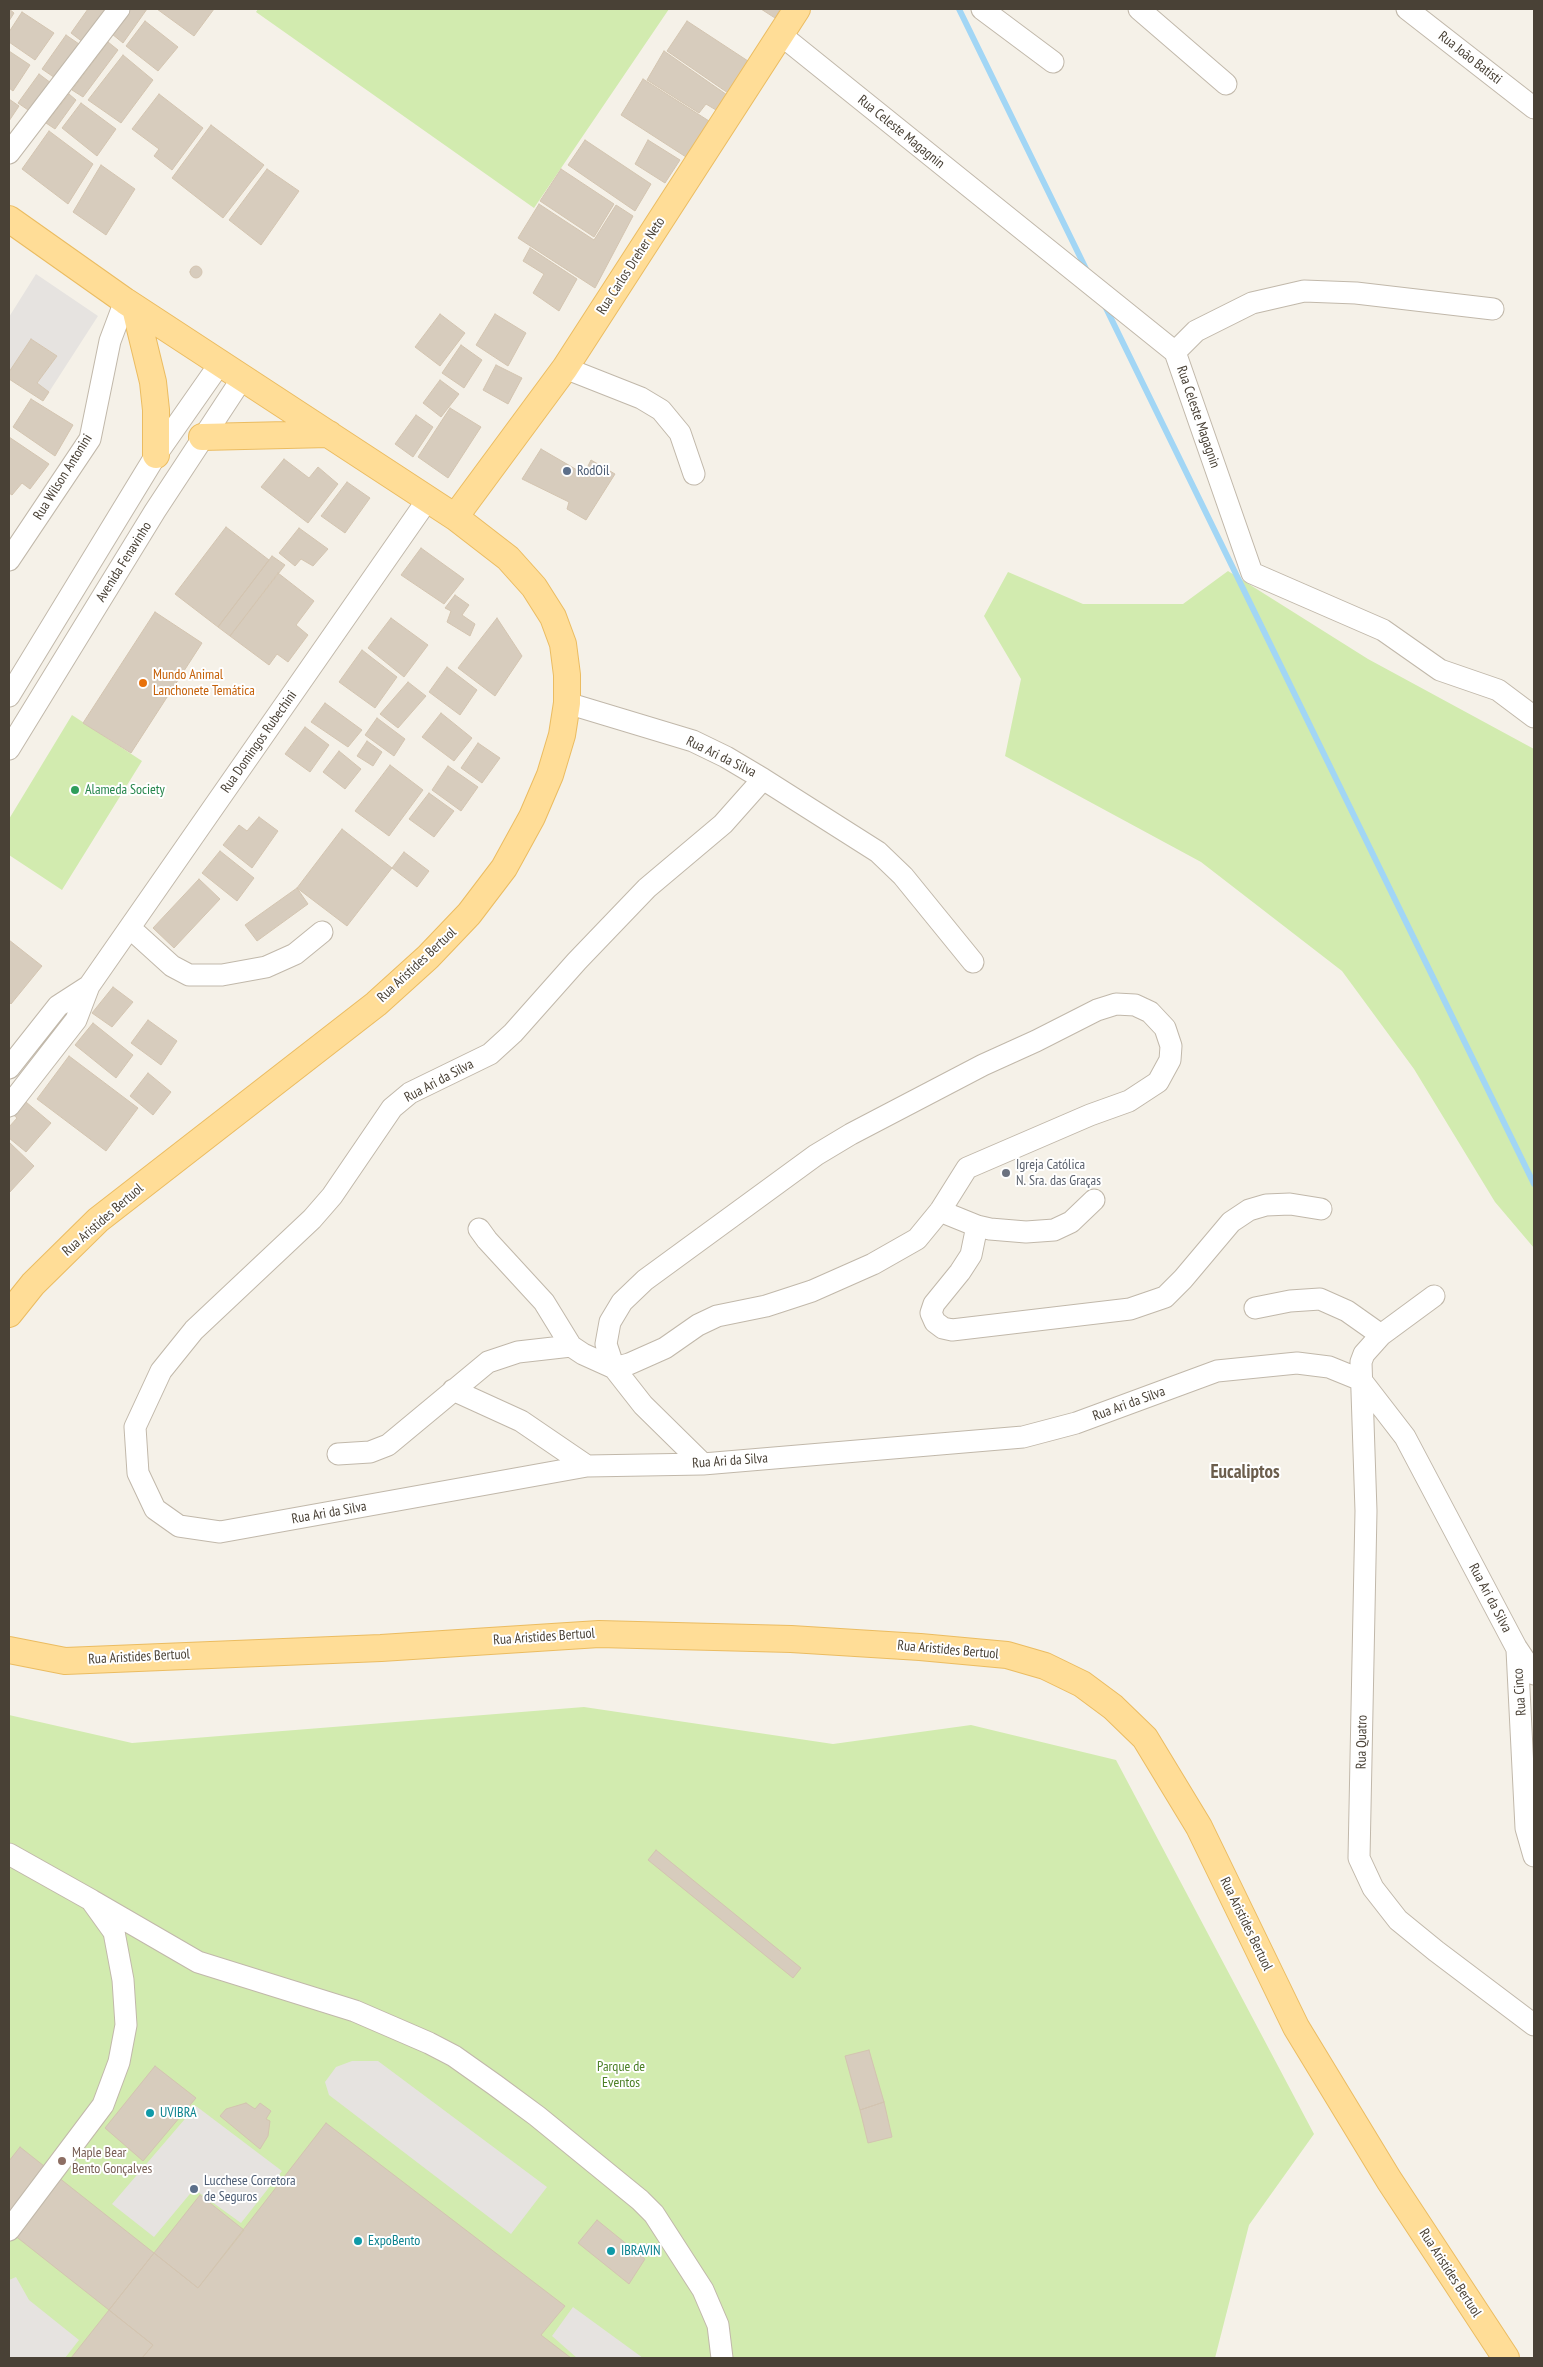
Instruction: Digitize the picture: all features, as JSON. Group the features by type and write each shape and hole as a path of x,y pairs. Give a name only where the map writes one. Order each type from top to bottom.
{"main road":[{"name":"Rua Carlos Dreher Neto","path":"455,516 565,368 798,9"},
{"name":"Rua Aristides Bertuol","path":"9,219 130,305 221,362 455,516 508,558 534,587 548,610 563,644 567,675 567,704 562,735 550,775 532,818 504,868 469,914 428,957 376,1004 98,1220 33,1284 9,1314"},
{"path":"130,305 153,382 156,410 156,455"},
{"path":"202,437 329,434"},
{"name":"Rua Aristides Bertuol","path":"9,1650 65,1661 381,1648 599,1634 791,1639 920,1647 1007,1655 1045,1666 1082,1684 1113,1707 1145,1738 1199,1827 1296,2027 1388,2180 1506,2358"}],"street":[{"path":"9,153 119,9"},
{"path":"982,9 1053,62"},
{"path":"1139,9 1226,84"},
{"name":"Rua João Batisti","path":"1406,9 1534,108"},
{"name":"Rua Celeste Magagnin","path":"781,35 1175,352 1252,573 1383,630 1440,670 1498,690 1534,717"},
{"path":"1175,352 1196,331 1252,302 1304,291 1356,293 1493,309"},
{"name":"Rua Wilson Antonini","path":"9,560 90,439 110,341 130,305"},
{"name":"Avenida Fenavinho","path":"9,696 156,455 221,362"},
{"path":"565,368 641,398 661,410 680,433 694,474"},
{"name":"Avenida Fenavinho","path":"9,749 202,437 243,377"},
{"path":"130,498 155,512"},
{"name":"Rua Domingos Rubechini","path":"9,1106 76,1020 89,986 428,499"},
{"path":"44,638 68,652"},
{"name":"Rua Ari da Silva","path":"567,704 693,741 764,778 723,824 647,888 577,961 513,1033 490,1054 410,1093 392,1108 332,1196 312,1220 194,1330 161,1371 135,1427 138,1473 155,1509 179,1526 220,1532 587,1466 703,1464 1023,1437 1076,1423 1217,1371 1297,1363 1329,1367 1360,1380 1405,1437 1516,1647 1534,1674"},
{"path":"764,778 878,852 903,876 973,962"},
{"path":"130,928 172,966 189,976 222,975 266,967 295,954 322,932"},
{"name":"Rua Domingos Rubechini","path":"9,1068 58,1006 89,986"},
{"path":"479,1229 544,1302 571,1346 582,1354 614,1368 629,1364 664,1348 698,1325 717,1316 766,1306 803,1294 873,1264 918,1239 940,1211 967,1168 1090,1115 1129,1102 1158,1082 1170,1060 1171,1046 1165,1028 1150,1012 1135,1005 1116,1004 1097,1010 1036,1041 982,1065 851,1134 823,1151 672,1258 628,1297 610,1322 606,1344 614,1368 643,1405 703,1464"},
{"path":"940,1211 977,1226 1026,1232 1054,1230 1071,1222 1094,1200"},
{"path":"977,1226 971,1255 934,1304 931,1313 935,1322 943,1328 952,1330 1130,1309 1165,1297 1183,1279 1231,1222 1249,1210 1266,1205 1290,1204 1321,1209"},
{"name":"Rua Quatro","path":"1434,1296 1381,1335 1364,1354 1360,1380 1366,1512 1359,1858 1372,1888 1398,1920 1534,2025"},
{"path":"1255,1308 1290,1301 1320,1299 1347,1311 1381,1335"},
{"path":"338,1454 370,1452 388,1445 488,1362 518,1352 571,1346"},
{"path":"453,1390 521,1421 587,1466"},
{"name":"Rua Cinco","path":"1516,1647 1526,1828 1534,1856"},
{"path":"9,1854 198,1962 372,2018 445,2051 495,2085 640,2200 654,2214 665,2228 703,2290 718,2325 722,2358"},
{"path":"9,2230 103,2105 119,2062 126,2025 124,1980 114,1932 91,1900"}],"green space":[{"path":"258,9 669,9 534,208 256,12"},
{"path":"1228,571 1368,659 1534,749 1534,1248 1495,1202 1414,1069 1342,971 1201,862 1005,756 1021,679 984,616 1008,572 1083,604 1183,604"},
{"name":"Alameda Society","path":"72,715 142,761 62,890 9,855 9,819"},
{"name":"Parque de Eventos","path":"584,1707 833,1744 971,1725 1116,1760 1314,2134 1249,2225 1215,2358 9,2358 9,1715 132,1743"}],"shaded area":[{"path":"36,274 98,316 49,392 37,383 57,356 31,339 9,372 9,317"},
{"path":"352,2061 378,2061 547,2187 511,2234 329,2095 325,2082 336,2067"},
{"path":"196,2106 282,2171 241,2223 194,2189 154,2237 112,2204"},
{"path":"16,2277 29,2300 79,2340 65,2358 9,2358 9,2280"},
{"path":"573,2307 643,2358 577,2358 552,2336"}],"building":[{"path":"9,9 14,13 9,21"},
{"path":"88,9 108,9 84,43 71,33"},
{"path":"130,9 147,9 123,43 112,34"},
{"path":"157,9 214,9 194,36"},
{"path":"761,9 780,9 775,18"},
{"path":"22,12 54,33 35,60 9,42 9,32"},
{"path":"145,21 178,47 158,71 126,46"},
{"path":"687,21 748,61 728,93 667,51"},
{"path":"66,35 79,44 55,78 42,69"},
{"path":"108,42 118,50 83,97 72,90"},
{"path":"9,51 30,65 13,91 9,88"},
{"path":"664,51 730,97 721,113 706,104 699,113 647,80"},
{"path":"123,55 153,80 121,123 88,100"},
{"path":"39,74 51,83 31,112 18,103"},
{"path":"643,79 709,121 686,157 621,115"},
{"path":"69,94 76,100 55,129 46,123"},
{"path":"159,94 203,128 172,170 154,156 159,149 132,129"},
{"path":"9,99 19,106 9,121"},
{"path":"81,103 116,129 97,156 62,128"},
{"path":"211,125 264,165 223,218 172,178"},
{"path":"49,131 93,164 68,204 22,169"},
{"path":"585,140 651,184 635,211 568,165"},
{"path":"648,140 680,160 665,183 635,164"},
{"path":"101,165 135,189 106,235 73,212"},
{"path":"267,169 299,191 261,245 229,220"},
{"path":"561,169 614,204 594,237 540,201"},
{"path":"539,204 594,240 616,205 633,216 595,288 518,238"},
{"path":"530,248 577,279 559,311 533,293 544,274 523,261"},
{"path":"194,266 198,266 202,272 198,278 194,278 190,274 190,270"},
{"path":"440,314 465,333 440,366 415,347"},
{"path":"495,314 526,333 508,366 476,345"},
{"path":"31,339 57,356 37,383 49,392 43,401 9,379 9,372"},
{"path":"461,345 482,360 464,388 442,373"},
{"path":"496,365 522,378 508,404 483,390"},
{"path":"440,380 459,394 441,417 423,403"},
{"path":"31,399 73,425 55,456 13,427"},
{"path":"450,408 481,427 448,478 418,457"},
{"path":"416,415 433,427 413,457 395,444"},
{"path":"9,437 49,464 30,489 22,483 12,495 9,493"},
{"path":"541,449 584,474 591,460 615,474 586,520 567,509 569,502 522,479"},
{"path":"284,459 309,478 318,467 338,484 308,523 261,487"},
{"path":"347,482 370,498 345,533 321,516"},
{"path":"226,527 269,560 218,627 175,594"},
{"path":"299,528 328,549 313,566 301,559 295,566 279,553"},
{"path":"421,548 464,579 444,604 401,575"},
{"path":"272,556 285,565 230,636 218,627"},
{"path":"278,573 314,601 296,625 308,635 288,662 277,654 269,665 230,636"},
{"path":"455,595 469,605 462,615 475,624 470,636 447,622 451,611 445,608"},
{"name":"Mundo Animal Lanchonete Temática","path":"155,612 202,643 131,753 83,723"},
{"path":"391,618 428,645 404,677 368,648"},
{"path":"497,618 522,656 495,696 458,668"},
{"path":"362,650 397,677 375,708 339,682"},
{"path":"447,667 477,690 460,715 429,692"},
{"path":"408,682 426,696 398,728 380,714"},
{"path":"325,703 362,730 348,747 311,722"},
{"path":"441,713 472,738 454,761 422,737"},
{"path":"377,718 405,739 394,756 365,735"},
{"path":"305,727 329,745 310,772 285,754"},
{"path":"367,741 382,752 373,766 357,756"},
{"path":"478,743 500,758 482,783 461,768"},
{"path":"339,751 361,769 345,789 323,772"},
{"path":"390,765 423,790 389,836 355,811"},
{"path":"448,766 478,787 461,811 432,790"},
{"path":"429,793 454,811 434,837 409,819"},
{"path":"259,817 278,831 252,868 223,845 239,825 247,831"},
{"path":"342,829 392,868 347,926 297,888"},
{"path":"220,851 254,878 237,901 202,873"},
{"path":"404,852 429,871 417,887 392,868"},
{"path":"199,879 220,899 174,948 153,928"},
{"path":"297,888 308,904 257,941 245,925"},
{"path":"9,940 42,966 11,1004 9,1002"},
{"path":"113,987 133,1002 112,1027 92,1013"},
{"path":"148,1020 177,1041 161,1065 131,1043"},
{"path":"93,1023 133,1055 116,1078 75,1045"},
{"path":"69,1056 138,1108 106,1151 37,1099"},
{"path":"148,1073 171,1092 153,1115 130,1096"},
{"path":"20,1097 51,1123 26,1152 9,1138 9,1127 17,1118 9,1111"},
{"path":"9,1142 34,1166 9,1193"},
{"path":"656,1850 801,1968 793,1978 648,1860"},
{"path":"869,2050 884,2102 860,2110 845,2056"},
{"name":"UVIBRA","path":"155,2066 196,2098 143,2161 105,2128"},
{"path":"884,2102 892,2137 868,2143 860,2110"},
{"path":"246,2103 255,2109 260,2103 271,2111 266,2119 270,2121 268,2136 260,2149 220,2116 226,2109"},
{"name":"ExpoBento","path":"326,2123 565,2306 541,2335 571,2358 142,2358 153,2345 109,2310 154,2253 198,2288"},
{"path":"20,2147 154,2253 109,2310 9,2231 9,2161"},
{"path":"200,2195 244,2230 198,2288 154,2253"},
{"name":"IBRAVIN","path":"597,2220 645,2259 629,2284 578,2243"},
{"path":"109,2310 153,2345 142,2358 71,2358"}],"waterway":[{"path":"959,9 1088,273"},
{"path":"1104,304 1534,1184"}],"place":[{"name":"RodOil","path":"567,471"},
{"name":"Mundo Animal Lanchonete Temática","path":"143,683"},
{"name":"Alameda Society","path":"75,790"},
{"name":"Igreja Católica N. Sra. das Graças","path":"1006,1173"},
{"name":"UVIBRA","path":"150,2113"},
{"name":"Maple Bear Bento Gonçalves","path":"62,2161"},
{"name":"Lucchese Corretora de Seguros","path":"194,2189"},
{"name":"ExpoBento","path":"358,2241"},
{"name":"IBRAVIN","path":"611,2251"}],"district":[{"name":"Eucaliptos","path":"1245,1473"}]}
